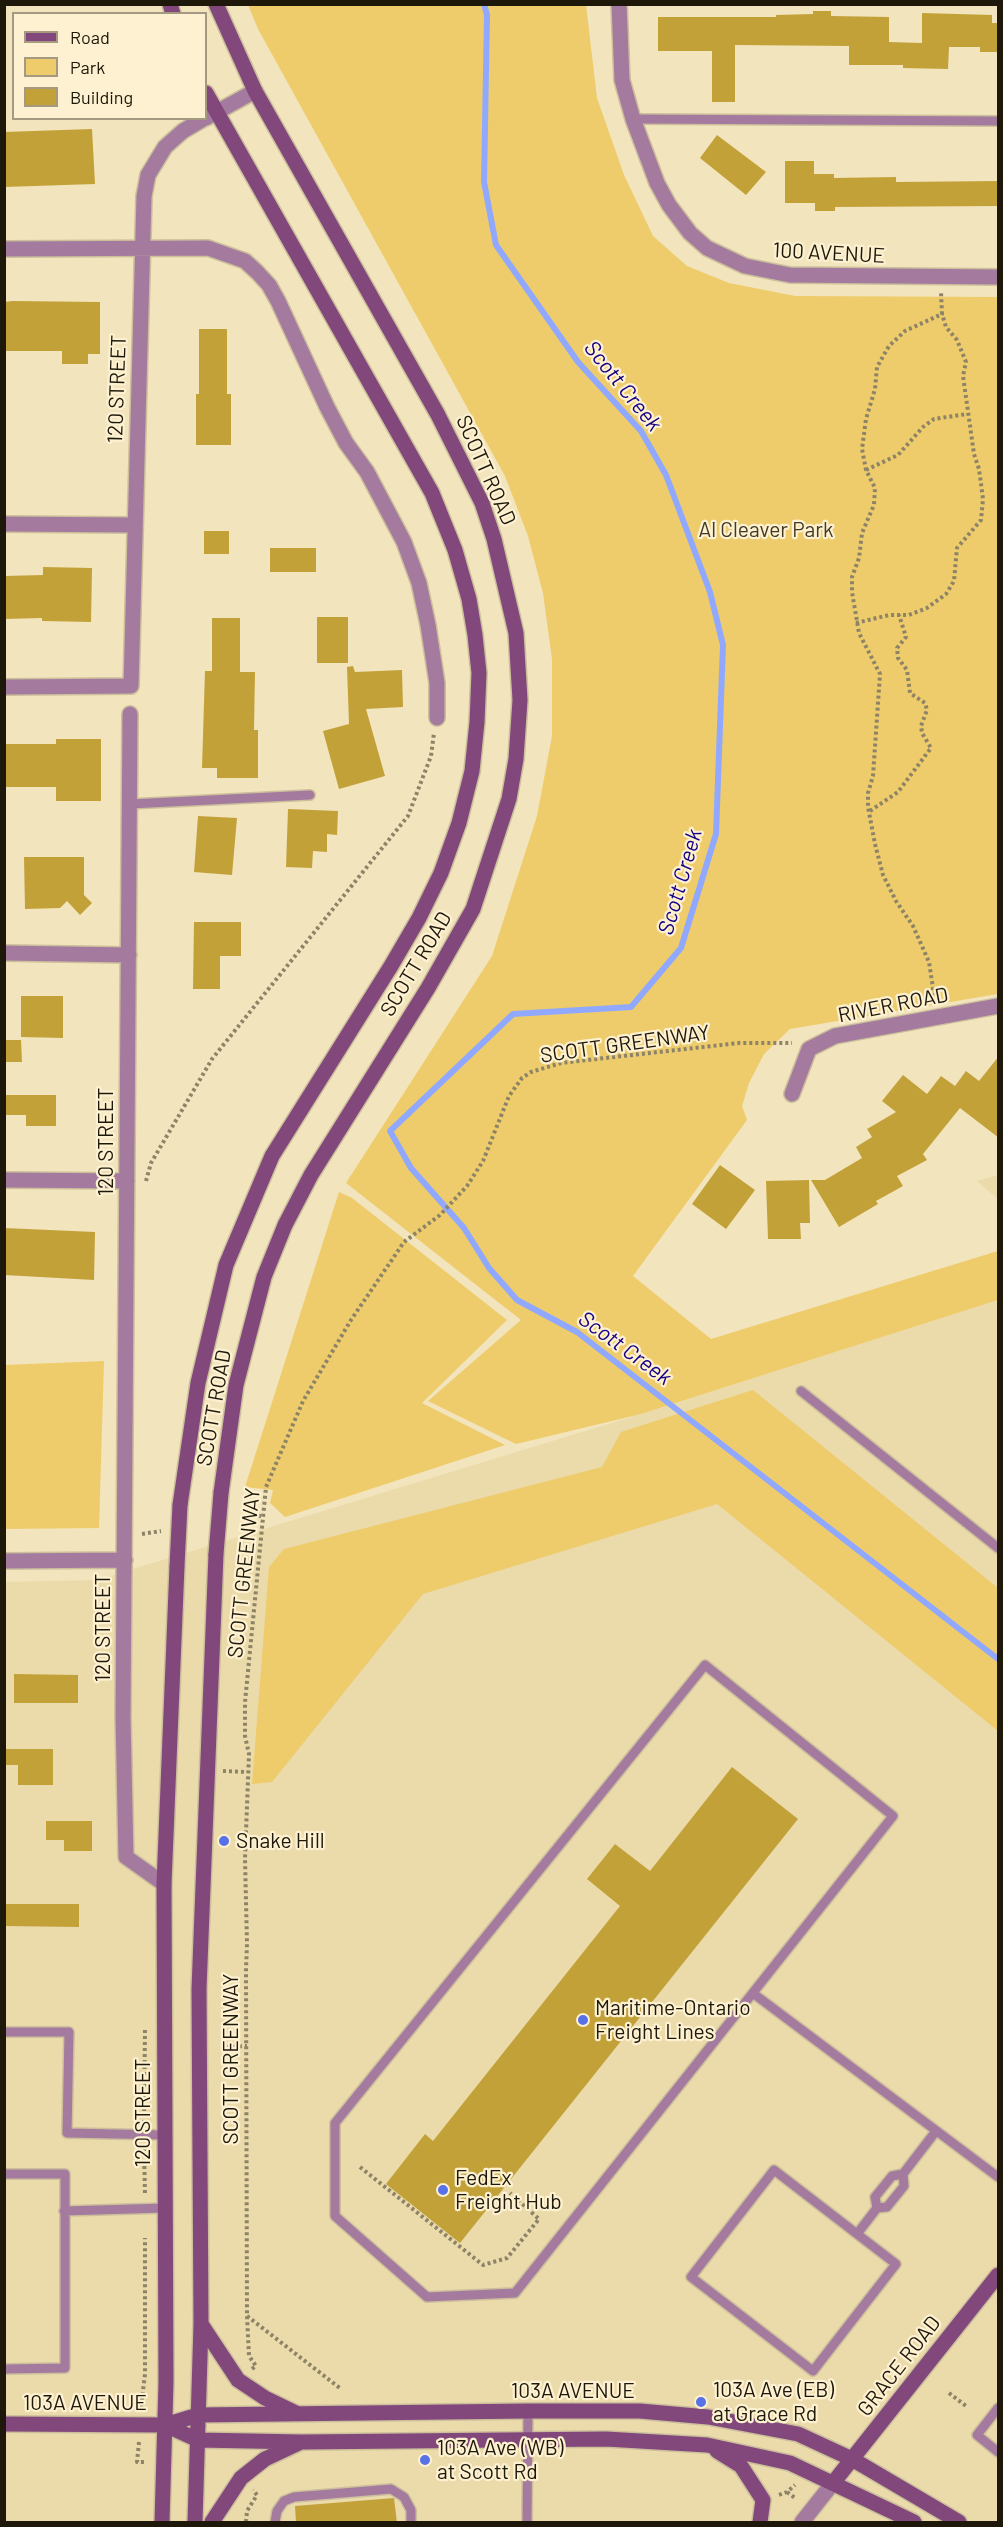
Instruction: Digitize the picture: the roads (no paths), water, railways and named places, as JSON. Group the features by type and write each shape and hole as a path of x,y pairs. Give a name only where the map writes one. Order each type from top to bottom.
{"main road":[{"path":"216,4 255,91"},
{"name":"SCOTT ROAD","path":"201,2324 199,1989 209,1692 221,1493 236,1385 264,1277 285,1225 340,1125 428,988 473,909 509,800 516,759 520,700 516,633 510,601 482,503 438,415 255,91"},
{"path":"207,101 209,116"},
{"name":"SCOTT ROAD","path":"164,1884 180,1505 198,1383 226,1265 272,1156 397,956 441,873 459,823 472,771 479,673 476,634 469,599 455,550 432,494 209,116"},
{"name":"120 STREET","path":"162,2523 165,2424 164,1884"},
{"name":"GRACE ROAD","path":"832,2483 999,2275"},
{"path":"195,2523 201,2324"},
{"path":"201,2324 238,2380 266,2398 302,2415"},
{"name":"103A AVENUE","path":"4,2424 165,2424 198,2415 528,2411 640,2411 708,2417 798,2434 852,2459 959,2523"},
{"name":"103A AVENUE","path":"165,2424 198,2440 302,2442 606,2439 707,2445 790,2463 914,2523"},
{"path":"212,2523 241,2478 265,2459 302,2442"},
{"path":"707,2445 741,2466 763,2500 760,2523"}],"street":[{"name":"100 AVENUE","path":"619,4 622,80 633,119 657,183 690,233 714,252 736,263 770,272 831,277 999,277"},
{"name":"120 STREET","path":"209,116 255,91"},
{"name":"120 STREET","path":"4,687 130,686 144,196 148,175 165,147 183,131 202,120"},
{"path":"4,249 208,248 228,253 245,261 269,285 327,407 346,443 367,472 412,562 419,584 436,669 437,718"},
{"path":"4,524 134,525"},
{"name":"120 STREET","path":"130,714 125,1560 126,1857 164,1884"},
{"path":"4,954 129,955"},
{"name":"RIVER ROAD","path":"792,1094 809,1049 835,1036 999,1006"},
{"path":"4,1180 127,1181"},
{"path":"4,1561 125,1560"},
{"path":"802,2523 832,2483"}],"lane":[{"path":"633,119 999,122"},
{"path":"130,804 310,795"},
{"path":"801,1391 999,1548"},
{"path":"705,1665 893,1816 754,1994 515,2293 427,2297 335,2216 334,2123 705,1665"},
{"path":"754,1994 999,2177"},
{"path":"4,2032 69,2032 68,2133 164,2135"},
{"path":"877,2208 875,2197 892,2176 903,2174 936,2131"},
{"path":"774,2170 857,2234 896,2264 813,2371 691,2277 774,2170"},
{"path":"4,2174 65,2174 65,2368 4,2369"},
{"path":"857,2234 877,2208 887,2207 904,2186 903,2174"},
{"path":"64,2211 165,2208"},
{"path":"999,2408 977,2435 999,2452"},
{"path":"527,2523 528,2411"},
{"path":"275,2523 277,2511 284,2501 294,2497 392,2489 404,2497 411,2510 411,2523"}],"waterway":[{"name":"Scott Creek","path":"484,4 487,15 484,182 496,245 578,362 641,431 666,475 710,592 723,645 716,834 681,948 631,1007 513,1014 390,1131 411,1168 464,1228 489,1268 517,1300 577,1332 998,1659"}],"place":[{"name":"Snake Hill","path":"224,1841"},
{"name":"Maritime-Ontario Freight Lines","path":"583,2020"},
{"name":"FedEx Freight Hub","path":"443,2190"},
{"name":"103A Ave (EB) at Grace Rd","path":"701,2402"},
{"name":"103A Ave (WB) at Scott Rd","path":"425,2460"}],"park label":[{"name":"Al Cleaver Park","path":"766,530"}]}
